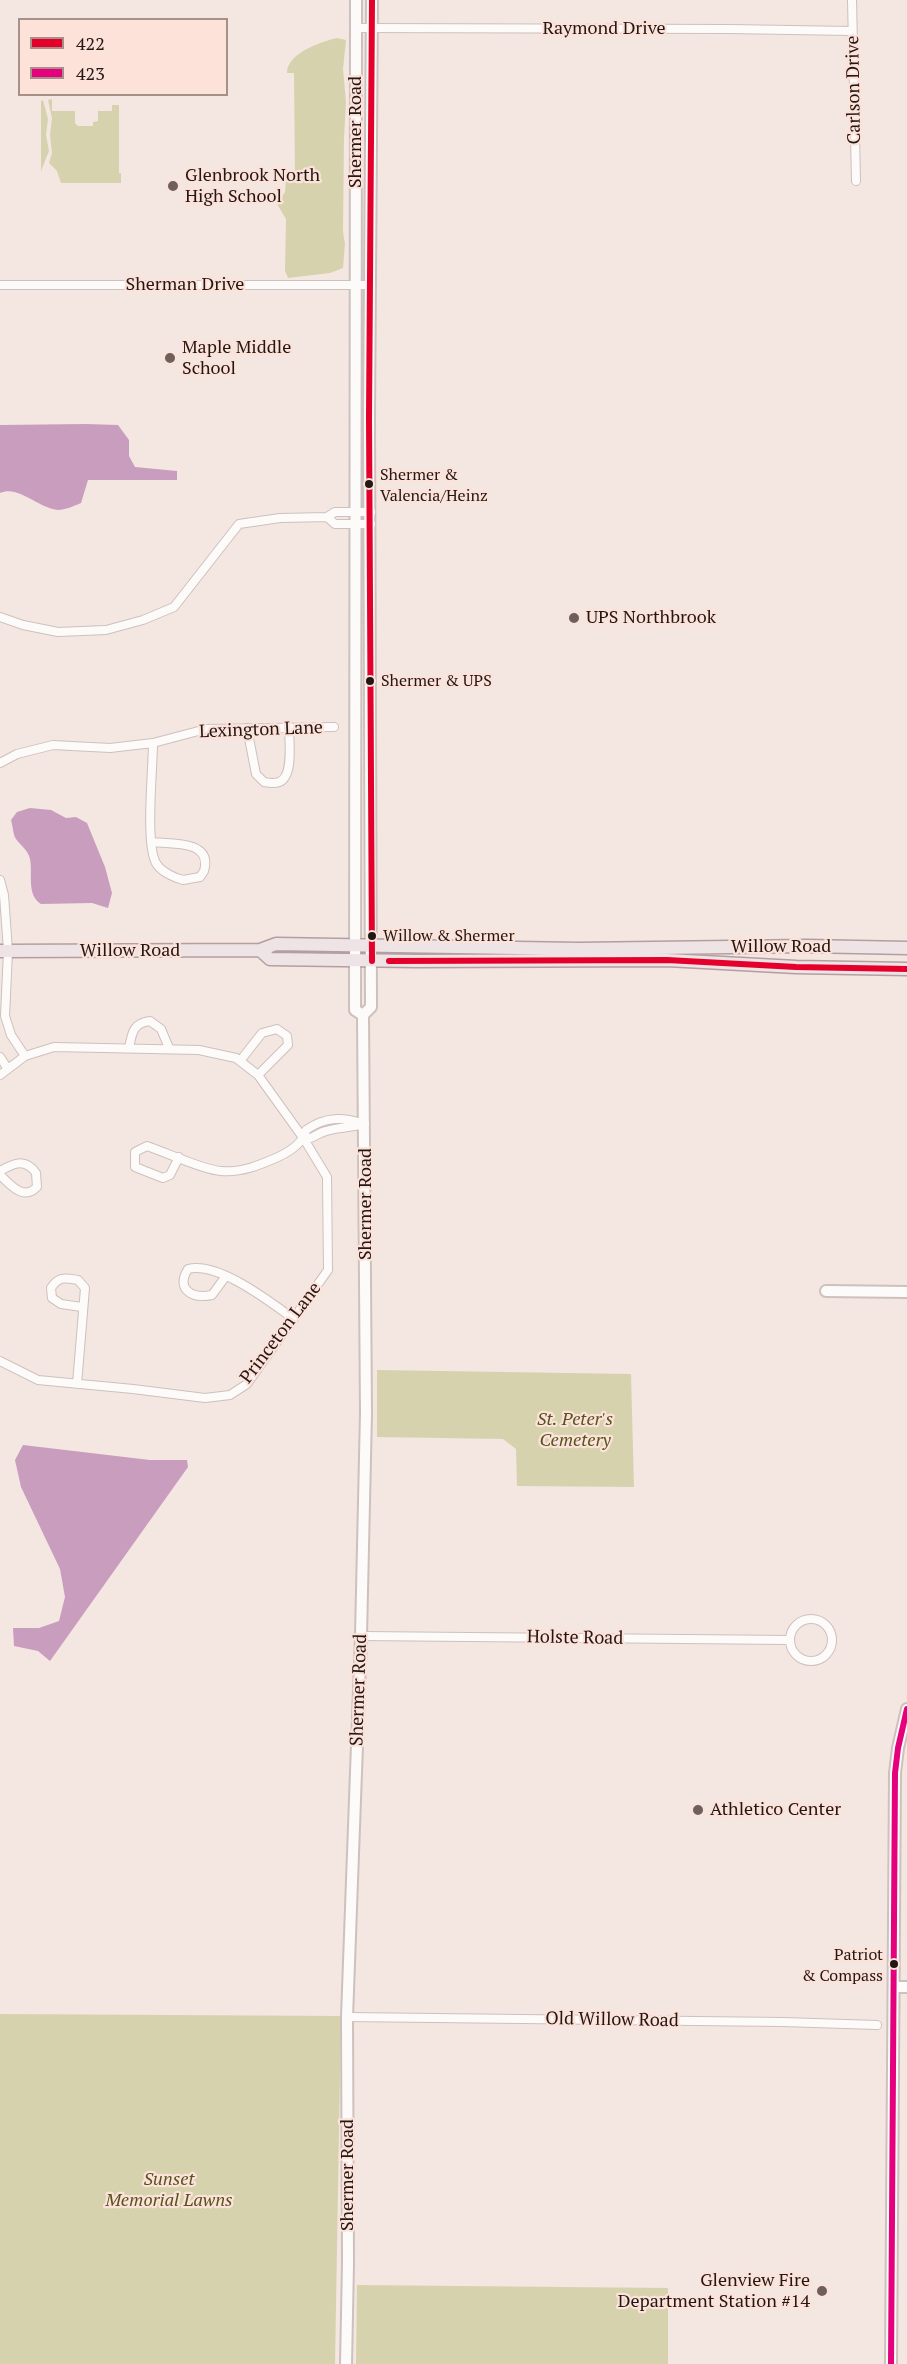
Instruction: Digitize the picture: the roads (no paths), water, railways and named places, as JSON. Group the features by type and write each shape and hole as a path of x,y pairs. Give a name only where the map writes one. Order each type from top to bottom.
{"main road":[{"name":"Shermer Road","path":"356,0 355,960 356,1010 363,1015"},
{"name":"Shermer Road","path":"346,2364 347,2017 361,1636 366,1413 363,1015 371,1007 372,961 370,285 372,0"},
{"name":"Willow Road","path":"4,951 260,950 276,944 612,950 907,946"},
{"name":"Willow Road","path":"260,950 270,959 372,961 606,959 907,969"},
{"path":"796,967 854,974 907,975"},
{"path":"826,1291 907,1292"},
{"path":"891,2364 895,1773 907,1710"},
{"path":"894,1987 907,1987"}],"street":[{"name":"Carlson Drive","path":"852,0 856,181"},
{"name":"Raymond Drive","path":"356,28 852,31"},
{"name":"Sherman Drive","path":"0,285 370,285"},
{"path":"0,617 23,625 58,632 106,630 143,620 174,607 239,524 280,518 327,517 335,512 371,512"},
{"path":"327,517 335,524 371,524"},
{"path":"247,728 256,774 264,782 277,783 284,779 289,768 289,727"},
{"name":"Lexington Lane","path":"0,763 17,754 53,745 110,748 153,743 206,729 334,727"},
{"path":"152,842 192,845 200,849 204,856 204,871 200,877 183,880 161,869 156,863 152,842 153,743"},
{"path":"1,885 5,1016 11,1035 25,1056"},
{"path":"129,1048 133,1028 140,1022 150,1021 161,1029 169,1048"},
{"path":"240,1061 262,1034 277,1029 287,1036 288,1045 258,1075"},
{"name":"Princeton Lane","path":"0,1076 25,1056 54,1047 169,1048 199,1050 236,1058 258,1075 304,1139 327,1177 328,1270 247,1384 230,1395 205,1398 38,1380 0,1361"},
{"path":"0,1057 8,1069"},
{"path":"179,1157 170,1175 163,1178 135,1167 135,1152 147,1146 179,1157 219,1172 240,1171 287,1153 304,1139 312,1139 328,1130 348,1129 365,1124"},
{"path":"14,1163 25,1164 36,1173 37,1187 30,1192 22,1192 0,1173 14,1163"},
{"path":"226,1276 212,1295 203,1297 188,1292 183,1286 183,1276 188,1269 197,1266 226,1276 252,1288 294,1319"},
{"path":"77,1384 85,1288 78,1280 62,1278 56,1281 51,1288 52,1298 61,1304 82,1307"},
{"path":"808,1619 821,1622 832,1638 829,1651 812,1661 799,1658 791,1647 790,1640 792,1630 796,1625 808,1619"},
{"name":"Holste Road","path":"361,1636 790,1640"},
{"name":"Old Willow Road","path":"347,2017 877,2025"}],"place":[{"name":"Glenbrook North High School","path":"173,186"},
{"name":"Maple Middle School","path":"170,358"},
{"name":"Shermer & Valencia/Heinz","path":"369,484"},
{"name":"UPS Northbrook","path":"574,618"},
{"name":"Shermer & UPS","path":"370,681"},
{"name":"Willow & Shermer","path":"372,936"},
{"name":"Athletico Center","path":"698,1810"},
{"name":"Patriot & Compass","path":"894,1964"},
{"name":"Glenview Fire Department Station #14","path":"822,2291"}],"park label":[{"name":"St. Peter's Cemetery","path":"575,1430"},
{"name":"Sunset Memorial Lawns","path":"169,2190"}]}
